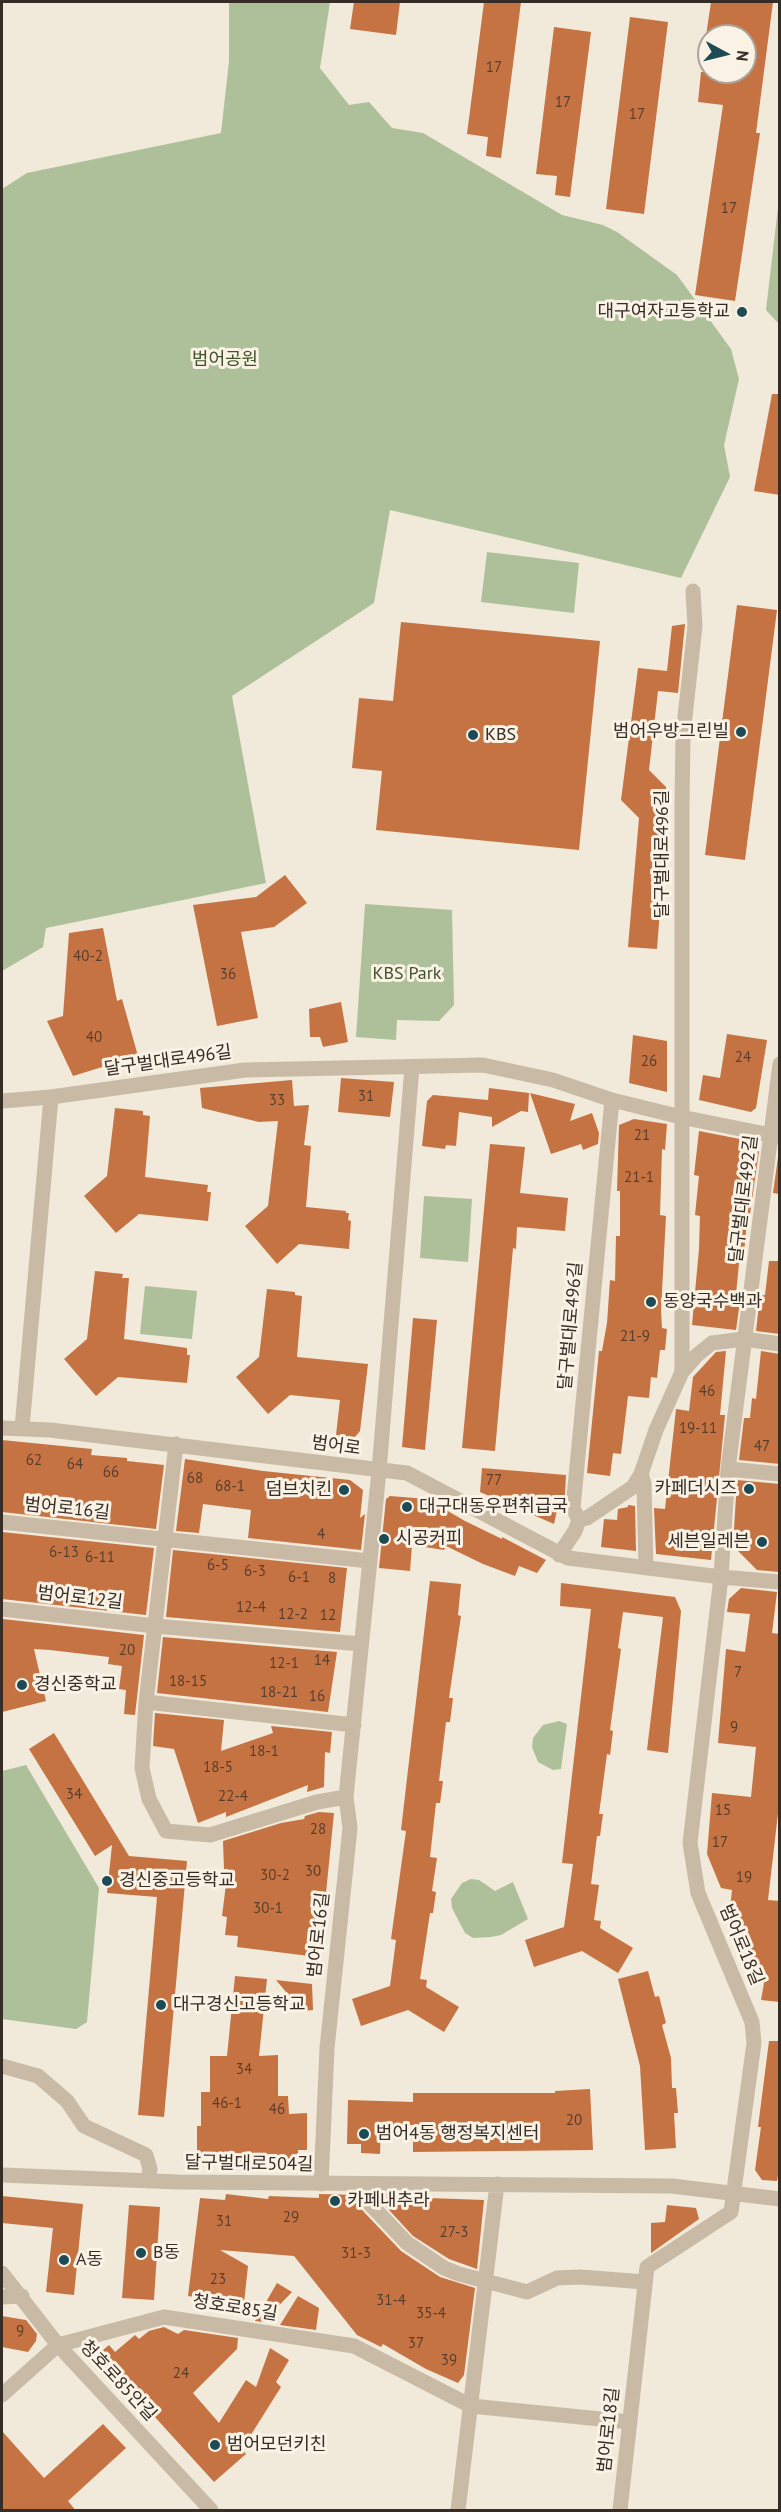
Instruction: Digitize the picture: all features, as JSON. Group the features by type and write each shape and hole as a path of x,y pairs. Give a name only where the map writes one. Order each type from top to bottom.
{"street":[{"name":"달구벌대로496길","path":"682,1372 683,735 696,626 693,591"},
{"name":"달구벌대로492길","path":"721,1577 728,1469 744,1339 776,1137 780,1064"},
{"name":"달구벌대로496길","path":"2,1101 51,1097 245,1070 483,1065 553,1080 612,1100 681,1118 776,1137"},
{"path":"379,1471 412,1067"},
{"path":"22,1428 51,1097"},
{"name":"달구벌대로496길","path":"612,1100 573,1508 579,1520 587,1518 633,1487 642,1474 656,1430 682,1372 712,1343 744,1339"},
{"path":"744,1339 780,1344"},
{"name":"범어로","path":"2,1428 22,1428 176,1444 407,1473 568,1558 780,1582"},
{"path":"176,1444 146,1702 142,1768 149,1799 166,1831 210,1834 317,1802 346,1797"},
{"path":"728,1469 780,1474"},
{"name":"범어로16길","path":"321,2184 327,2048 350,1828 346,1797 379,1471"},
{"path":"642,1474 646,1568"},
{"path":"559,1555 575,1531 579,1520"},
{"name":"범어로16길","path":"2,1522 369,1561"},
{"name":"범어로18길","path":"620,2511 647,2267 731,2212 754,2043 752,2022 698,1893 690,1843 721,1577"},
{"name":"범어로12길","path":"2,1609 155,1626"},
{"path":"155,1626 361,1644"},
{"path":"146,1702 354,1725"},
{"path":"2,2066 38,2076 67,2101 84,2126 146,2155 150,2169 148,2181"},
{"name":"달구벌대로504길","path":"2,2175 148,2181 321,2184 672,2186 780,2199"},
{"path":"458,2511 496,2184"},
{"path":"370,2204 407,2243 433,2261 459,2274 485,2279 527,2292 557,2278 580,2277 645,2282"},
{"name":"청호로85안길","path":"2,2273 58,2344 211,2511"},
{"path":"2,2297 21,2296"},
{"name":"청호로85길","path":"2,2395 58,2344 164,2317 354,2346 471,2406 630,2422"}],"green space":[{"name":"범어공원","path":"229,2 330,2 320,68 349,105 369,102 392,128 423,133 562,215 603,225 617,232 677,275 731,349 739,379 724,445 730,477 681,578 390,510 374,603 232,696 266,883 46,928 43,947 2,971 2,189 27,173 221,133 229,61"},
{"path":"779,199 780,324 766,310"},
{"path":"487,552 579,563 574,613 481,602"},
{"name":"KBS Park","path":"365,904 452,910 454,1005 439,1021 397,1020 396,1040 356,1037"},
{"path":"424,1196 472,1199 468,1262 420,1258"},
{"path":"145,1286 197,1291 192,1339 140,1334"},
{"path":"559,1721 567,1724 561,1769 553,1770 538,1762 532,1747 533,1738 543,1725"},
{"path":"26,1765 99,1888 87,2022 76,2029 2,2019 2,1771"},
{"path":"471,1879 479,1880 495,1891 513,1882 528,1919 501,1935 473,1938 465,1933 452,1908 451,1899 462,1883"}],"building":[{"path":"354,2 400,2 396,35 350,29"},
{"path":"484,2 521,2 501,158 486,156 488,137 467,134"},
{"path":"711,2 773,2 756,133 760,133 735,301 695,295 723,105 698,102 700,84 757,84 757,24 708,24"},
{"path":"630,17 668,22 644,214 606,209"},
{"path":"554,27 591,32 570,197 555,195 557,176 536,174"},
{"path":"772,394 780,394 780,495 754,491"},
{"name":"범어우방그린빌","path":"737,605 777,610 745,860 705,855"},
{"name":"KBS","path":"401,622 600,641 579,850 376,830 382,771 352,768 359,698 393,701"},
{"path":"685,624 678,693 658,691 649,770 666,787 658,896 661,897 657,949 628,947 639,818 621,800 638,668 667,671 672,626"},
{"path":"285,875 307,903 274,927 241,932 258,1018 217,1026 193,905 256,897"},
{"path":"103,928 117,1001 122,999 138,1056 73,1076 47,1021 63,1016 69,933"},
{"path":"341,1002 348,1042 323,1047 320,1037 310,1037 309,1009"},
{"path":"727,1034 767,1040 756,1108 751,1112 699,1100 703,1075 720,1078"},
{"path":"633,1035 667,1041 667,1092 629,1083"},
{"path":"341,1078 394,1082 390,1117 338,1112"},
{"path":"292,1080 294,1106 309,1105 304,1145 311,1146 306,1207 349,1213 348,1220 351,1221 349,1249 299,1244 277,1264 245,1226 268,1206 278,1121 259,1122 202,1108 200,1088"},
{"path":"489,1088 529,1093 528,1112 521,1111 492,1127 492,1117 459,1112 456,1146 446,1145 445,1149 422,1146 427,1101 433,1095 488,1100"},
{"path":"530,1093 575,1104 570,1121 592,1113 599,1133 598,1144 583,1150 581,1144 551,1154"},
{"path":"115,1108 143,1111 143,1115 150,1116 145,1177 208,1185 207,1192 211,1192 208,1221 139,1214 116,1233 84,1196 107,1176"},
{"path":"634,1119 667,1124 665,1150 662,1149 660,1215 666,1216 661,1310 662,1328 667,1329 665,1350 660,1350 657,1378 651,1377 649,1398 628,1396 621,1454 613,1453 610,1476 587,1473 599,1351 602,1351 607,1323 610,1280 615,1281 616,1236 620,1236 620,1191 617,1191 619,1125"},
{"path":"699,1131 750,1141 759,1151 749,1221 747,1220 744,1253 740,1253 736,1294 741,1294 736,1330 692,1325 699,1249 700,1216 695,1215 699,1176 694,1175"},
{"path":"490,1144 525,1147 520,1193 568,1198 565,1231 517,1227 516,1249 513,1248 495,1451 462,1448"},
{"path":"778,1157 780,1157 780,1194 773,1193"},
{"path":"769,1261 780,1261 780,1334 756,1331 760,1296 765,1295"},
{"path":"95,1271 123,1274 122,1278 129,1278 124,1339 187,1348 187,1355 190,1355 187,1383 118,1377 96,1396 64,1359 87,1339"},
{"path":"267,1289 295,1292 295,1295 302,1296 297,1357 368,1364 360,1431 354,1438 336,1435 340,1400 290,1395 268,1414 236,1377 259,1357"},
{"path":"413,1318 437,1320 425,1450 402,1447"},
{"path":"726,1351 720,1415 725,1415 711,1560 656,1554 654,1508 665,1509 676,1409 689,1411 693,1377 716,1352"},
{"path":"761,1351 780,1354 780,1464 739,1460 744,1418 750,1418 752,1398 756,1399"},
{"path":"2,1440 92,1449 91,1455 127,1458 127,1461 164,1465 156,1529 2,1512"},
{"path":"185,1459 263,1471 350,1480 363,1490 360,1518 365,1514 361,1550 248,1538 251,1510 203,1504 199,1533 176,1531"},
{"path":"482,1468 566,1475 564,1512 557,1510 554,1524 480,1492"},
{"path":"737,1480 780,1484 779,1572 757,1570 733,1546"},
{"path":"390,1496 427,1499 465,1521 546,1560 537,1573 519,1566 515,1576 446,1546 444,1550 412,1545 410,1571 379,1568 386,1499"},
{"path":"628,1505 635,1506 636,1551 601,1547 604,1519 617,1520 618,1509 628,1507"},
{"path":"2,1532 154,1548 146,1615 2,1599"},
{"path":"173,1550 347,1568 340,1632 166,1617"},
{"path":"430,1581 461,1584 458,1615 461,1616 449,1698 453,1698 450,1722 446,1722 439,1781 443,1781 440,1803 436,1803 430,1857 437,1858 432,1891 436,1892 433,1913 430,1913 420,1979 427,1980 426,1987 459,2007 444,2032 408,2010 361,2026 352,1999 390,1986 396,1940 391,1939 406,1831 401,1830"},
{"path":"561,1583 675,1597 681,1611 668,1753 647,1750 663,1617 623,1612 618,1648 621,1649 610,1730 613,1731 610,1755 607,1754 599,1814 603,1814 600,1836 597,1836 591,1884 599,1885 594,1920 601,1921 600,1928 633,1948 618,1973 582,1951 534,1967 525,1940 564,1927 573,1864 562,1863 591,1609 560,1606"},
{"path":"741,1588 777,1592 772,1633 780,1634 780,1796 768,1900 780,1901 780,2002 761,2000 764,1983 757,1982 759,1961 748,1960 750,1949 745,1948 748,1929 733,1927 735,1910 730,1909 732,1890 721,1888 707,1854 712,1793 751,1797 756,1747 718,1743 726,1649 745,1652 750,1614 727,1612 729,1599"},
{"path":"3,1619 144,1635 135,1715 124,1714 126,1690 119,1689 122,1666 108,1664 109,1657 34,1649 46,1701 2,1712"},
{"path":"163,1637 337,1652 328,1712 157,1693"},
{"path":"155,1713 224,1720 221,1751 273,1733 271,1726 332,1732 330,1753 325,1752 324,1787 307,1792 308,1785 226,1817 226,1812 198,1823 174,1749 153,1746"},
{"name":"대구경신고등학교","path":"54,1733 129,1856 187,1861 164,2117 138,2115 157,1897 107,1893 112,1845 95,1856 29,1749"},
{"path":"319,1812 334,1813 326,1893 319,1892 315,1930 311,1930 309,1956 237,1947 238,1936 225,1935 227,1917 222,1916 228,1869 224,1869 223,1841 281,1823 304,1819 305,1816"},
{"path":"648,1971 655,1997 659,1996 666,2023 662,2025 671,2058 672,2088 676,2088 678,2113 674,2113 676,2148 645,2150 640,2066 618,1979"},
{"path":"235,1976 267,1979 259,2056 278,2055 278,2096 288,2096 289,2114 307,2113 307,2150 298,2150 298,2161 197,2162 197,2126 201,2126 201,2092 210,2092 210,2056 227,2056"},
{"path":"276,1980 312,1984 313,2010 302,2011"},
{"path":"769,2041 780,2041 778,2163 780,2165 777,2181 762,2180 755,2170"},
{"path":"590,2089 593,2150 413,2152 413,2125 381,2125 380,2154 361,2153 361,2144 347,2144 348,2100 413,2102 413,2093 555,2093 555,2091"},
{"path":"381,2193 484,2200 477,2269 449,2259 413,2236 378,2198"},
{"path":"226,2194 268,2199 269,2196 319,2198 319,2194 358,2195 362,2199 360,2206 363,2211 401,2251 440,2277 475,2288 464,2375 458,2383 426,2369 383,2344 381,2347 357,2335 294,2256 220,2250 248,2266 243,2312 236,2302 188,2296 200,2198 225,2200"},
{"name":"A동","path":"2,2196 83,2204 74,2295 46,2292 53,2228 2,2223"},
{"name":"B동","path":"129,2205 160,2207 154,2300 122,2298"},
{"path":"667,2205 696,2208 699,2219 651,2253 651,2223 665,2222"},
{"path":"277,2283 292,2292 263,2322 255,2321"},
{"path":"298,2296 319,2308 316,2330 280,2325"},
{"path":"2,2316 26,2320 37,2334 36,2341 28,2352 2,2347"},
{"path":"164,2327 178,2334 184,2330 238,2338 237,2349 193,2393 219,2423 246,2380 256,2387 270,2348 289,2360 276,2382 281,2387 242,2449 246,2454 214,2482 124,2383 121,2386 96,2356 109,2345 115,2352 135,2335 139,2339 149,2331"},
{"path":"103,2424 126,2448 68,2501 76,2511 2,2511 2,2431 44,2478"}],"place":[{"name":"대구여자고등학교","path":"742,312"},
{"name":"범어우방그린빌","path":"741,732"},
{"name":"KBS","path":"473,735"},
{"name":"동양국수백과","path":"651,1302"},
{"name":"카페더시즈","path":"749,1489"},
{"name":"덤브치킨","path":"344,1490"},
{"name":"대구대동우편취급국","path":"407,1507"},
{"name":"시공커피","path":"384,1539"},
{"name":"세븐일레븐","path":"762,1542"},
{"name":"경신중학교","path":"22,1685"},
{"name":"경신중고등학교","path":"107,1881"},
{"name":"대구경신고등학교","path":"161,2005"},
{"name":"범어4동 행정복지센터","path":"364,2134"},
{"name":"카페내추라","path":"335,2201"},
{"name":"B동","path":"141,2253"},
{"name":"A동","path":"64,2260"},
{"name":"범어모던키친","path":"215,2445"}]}
